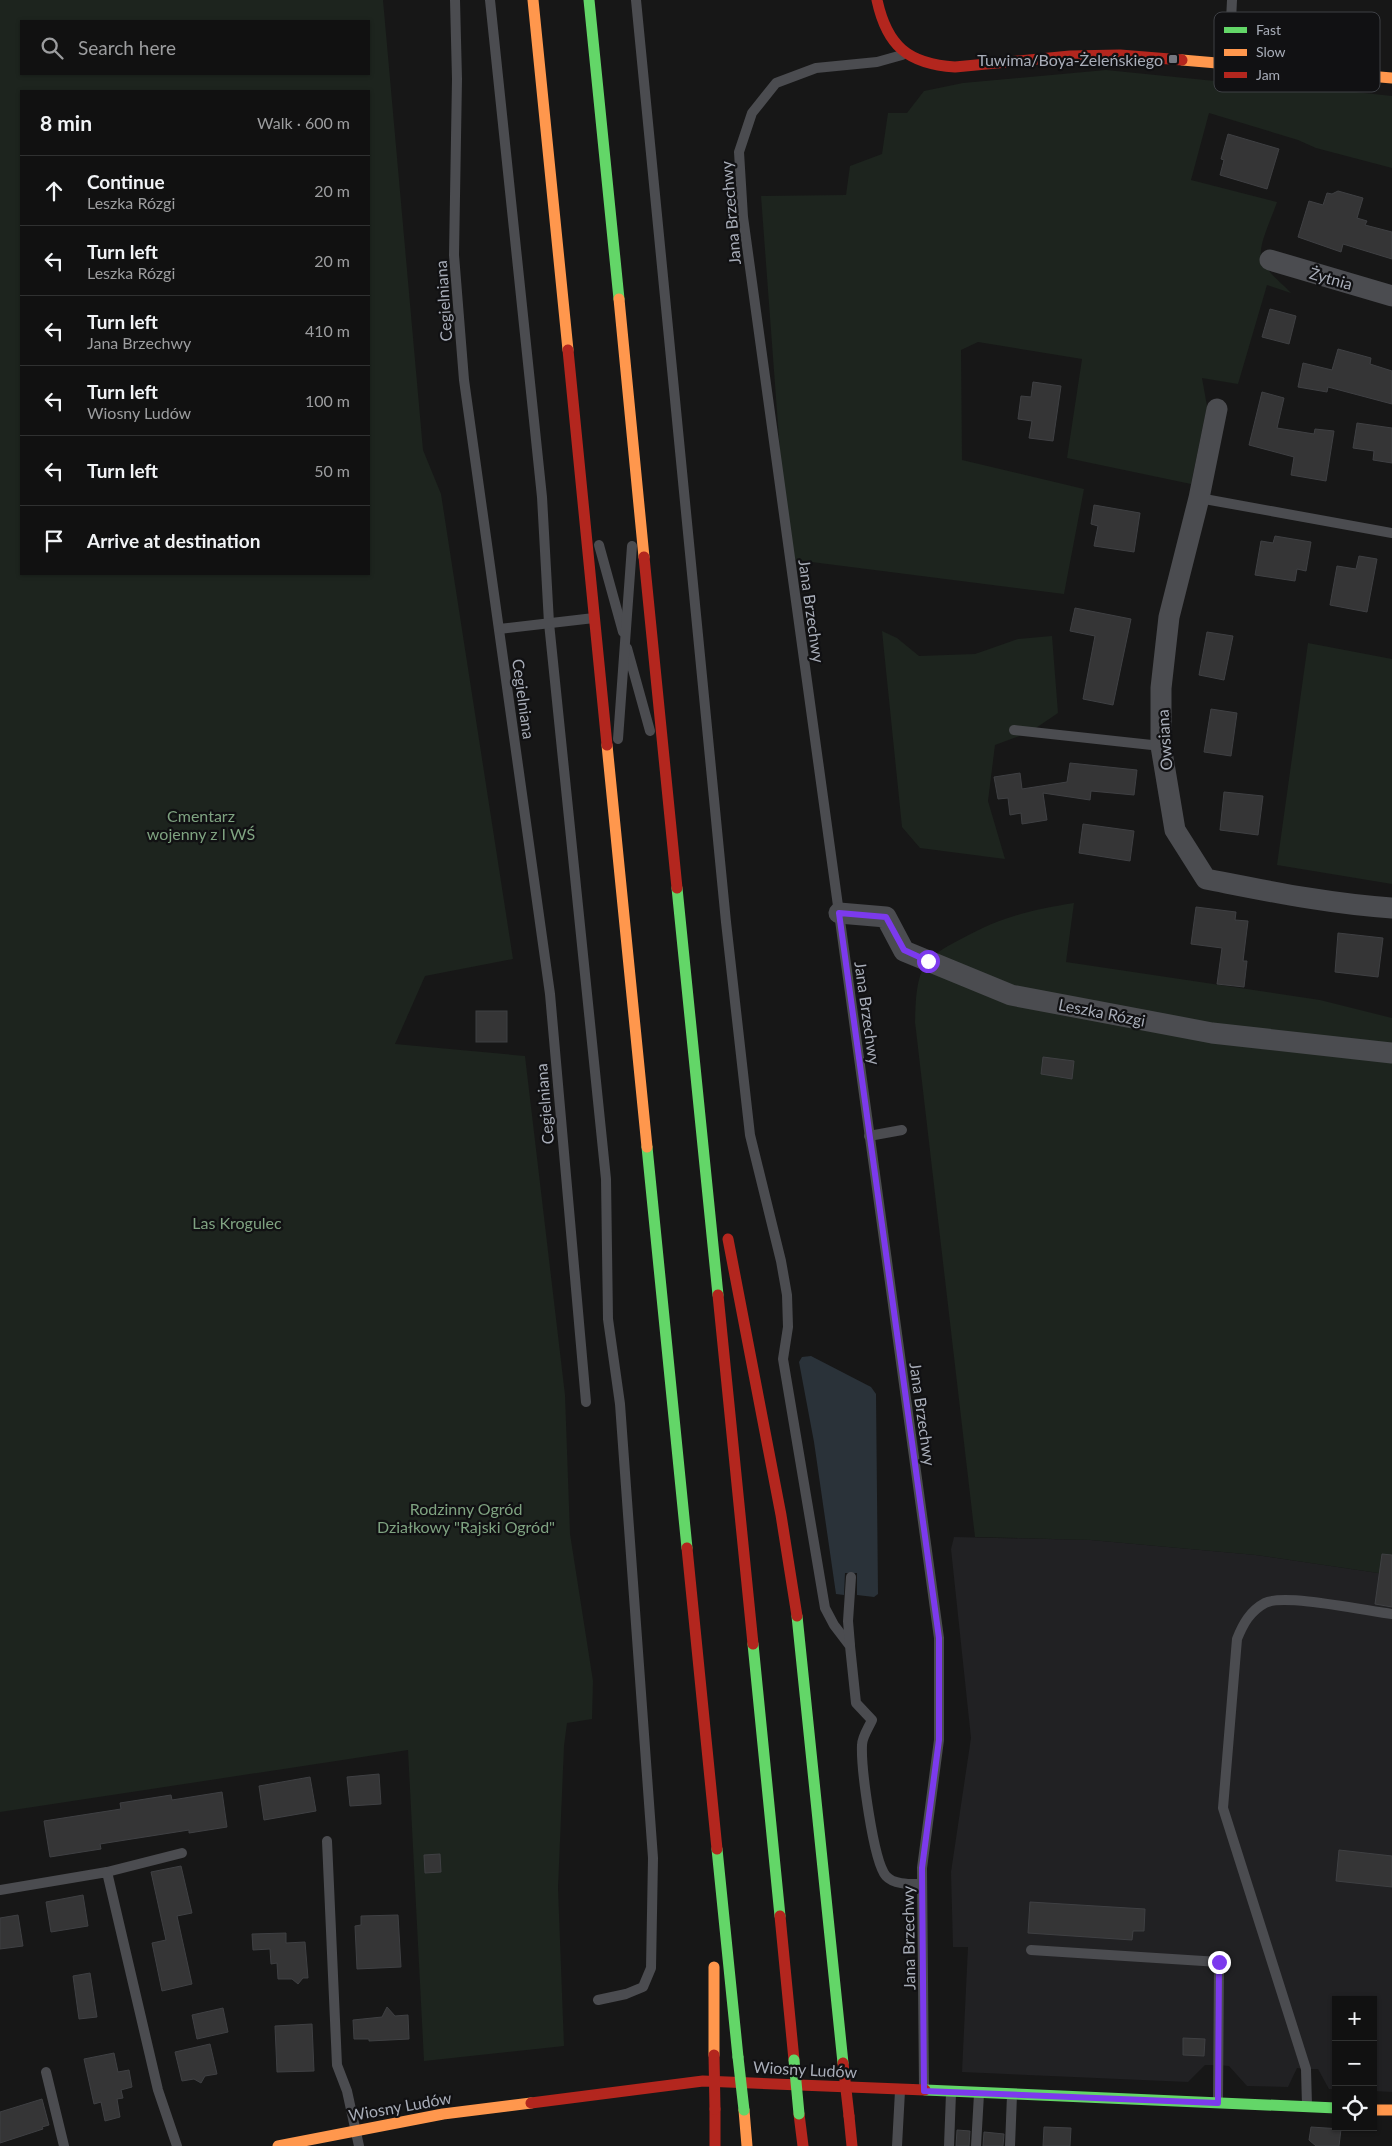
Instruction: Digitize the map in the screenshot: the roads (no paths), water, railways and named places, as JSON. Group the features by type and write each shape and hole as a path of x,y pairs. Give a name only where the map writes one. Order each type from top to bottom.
{"main road":[{"path":"533,0 720,1888 748,2146"},
{"path":"589,0 803,2146"},
{"path":"877,0 883,27 892,41 906,54 924,63 946,67 1096,54 1214,62"},
{"path":"698,1095 720,1201"},
{"path":"726,1230 781,1515 800,1636 852,2146"},
{"path":"715,2146 712,1989 720,1888"},
{"name":"Wiosny Ludów","path":"278,2146 443,2114 703,2081 1332,2108"},
{"path":"1377,2110 1392,2110"}],"street":[{"name":"Żytnia","path":"1270,260 1392,296"},
{"name":"Owsiana","path":"1217,409 1199,498 1169,617 1161,688 1161,746 1176,830 1206,879 1357,906 1392,908"},
{"name":"Leszka Rózgi","path":"839,913 886,917 904,950 1011,995 1212,1033 1392,1053"}],"lane":[{"name":"Cegielniana","path":"455,0 457,79 454,255 464,380 550,994 586,1402"},
{"path":"490,0 542,497 549,624 606,1179 608,1318 620,1404 653,1858 651,1968 642,1987 626,1994 598,2000"},
{"path":"636,0 726,922 750,1135 781,1261 787,1295 788,1327 783,1359 825,1608 834,1625 850,1646"},
{"name":"Jana Brzechwy","path":"906,54 877,62 816,68 776,83 752,113 739,152 743,217 939,1638 939,1740 922,1868 924,2091"},
{"path":"614,806 636,475"},
{"path":"581,480 669,799"},
{"path":"1199,498 1392,533"},
{"path":"499,629 595,618"},
{"path":"1014,730 1161,746"},
{"path":"869,1136 902,1130"},
{"path":"851,1577 848,1621 856,1702 872,1720 861,1742 872,1835 881,1868 887,1877 901,1883 922,1884"},
{"path":"1307,2107 1306,2069 1223,1808 1237,1639 1243,1624 1252,1611 1267,1602 1285,1599 1392,1614"},
{"path":"326,1842 337,2065 347,2091 360,2146"},
{"path":"0,1890 107,1872 182,1853"},
{"path":"107,1872 158,2090 177,2146"},
{"path":"1031,1950 1219,1962 1218,2103"},
{"path":"46,2072 64,2146"},
{"path":"897,2146 900,2090"},
{"path":"949,2146 951,2092"},
{"path":"976,2146 979,2093"},
{"path":"1010,2146 1012,2094"}],"place":[{"name":"Tuwima/Boya-Żeleńskiego","path":"1173,59"}],"park label":[{"name":"Cmentarz wojenny z I WŚ","path":"201,824"},
{"name":"Las Krogulec","path":"237,1222"},
{"name":"Rodzinny Ogród Działkowy \"Rajski Ogród\"","path":"466,1517"}]}
